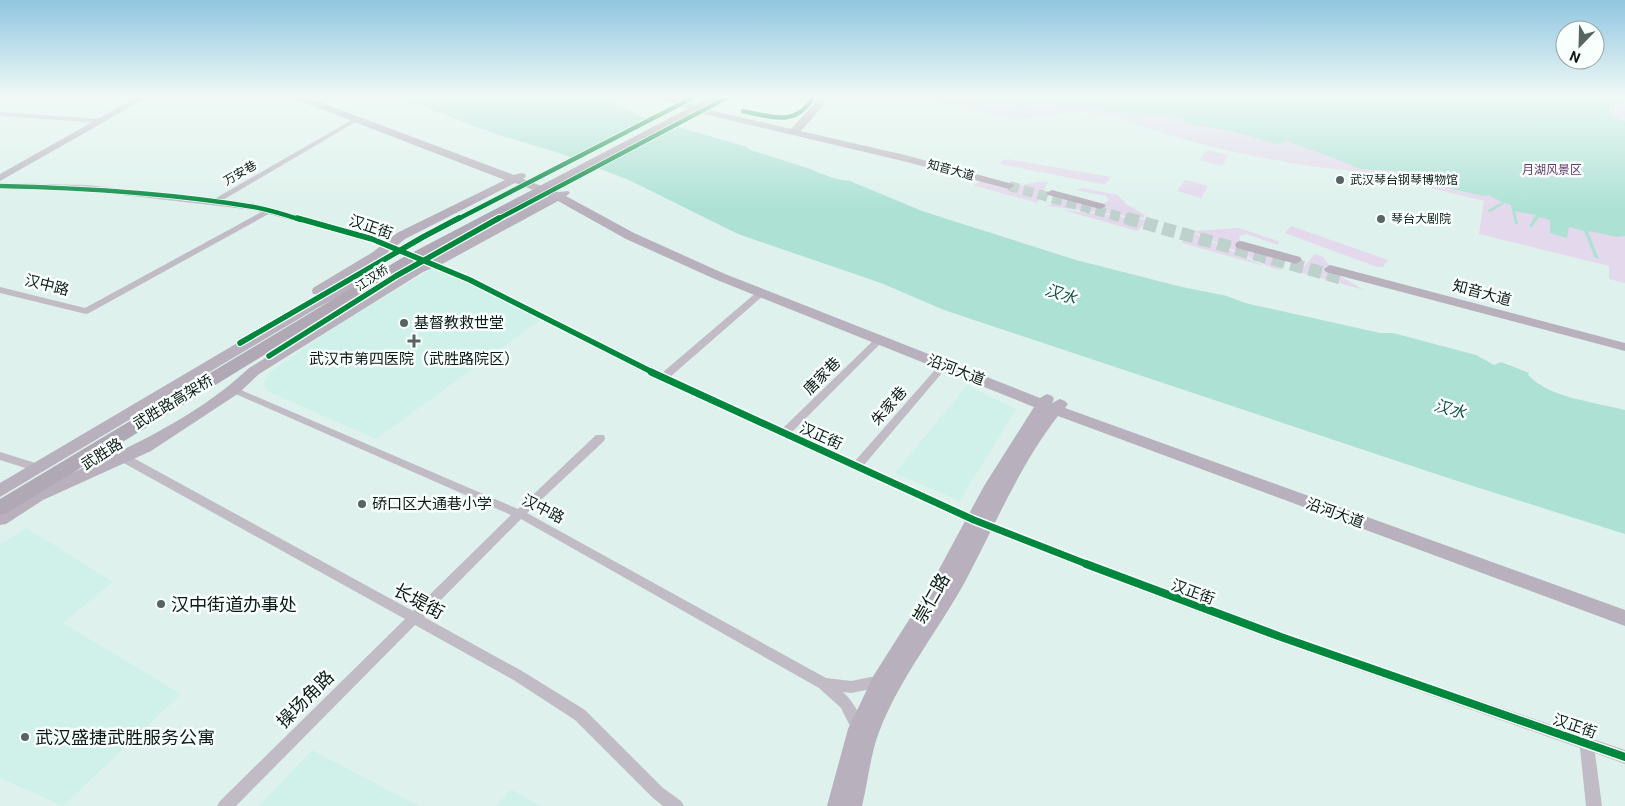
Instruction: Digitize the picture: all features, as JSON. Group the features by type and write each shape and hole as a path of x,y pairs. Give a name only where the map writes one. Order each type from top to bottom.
{"main road":[{"path":"0,178 76,135"},
{"name":"沿河大道","path":"400,135 519,177"},
{"name":"沿河大道","path":"407,135 562,194 714,268 818,311 1020,387 1076,418 1625,618"},
{"name":"江汉桥","path":"403,259 633,135"},
{"name":"江汉桥","path":"403,259 644,135"},
{"name":"知音大道","path":"818,135 1009,186"},
{"name":"知音大道","path":"825,135 871,144 1023,185"},
{"path":"166,392 192,370 377,255 401,236 519,177"},
{"path":"1052,193 1100,206"},
{"path":"254,371 419,269 562,194"},
{"name":"沿河大道","path":"562,194 630,236 761,294 1022,396 1625,609"},
{"path":"1241,245 1296,260"},
{"name":"武胜路","path":"0,491 312,305 376,275 403,259"},
{"name":"知音大道","path":"1625,347 1335,273 1625,354"},
{"path":"343,296 376,275"},
{"name":"武胜路","path":"0,519 337,308 376,275"},
{"name":"武胜路高架桥","path":"0,500 343,296"},
{"name":"武胜路高架桥","path":"0,508 343,296"},
{"path":"38,495 145,447 234,390 274,348"},
{"path":"1022,396 1034,412 1034,429 1047,422 1076,418"},
{"name":"崇仁路","path":"838,806 859,729 880,682 1034,429 1051,405"},
{"name":"崇仁路","path":"851,806 868,733 890,687 947,597 979,522"}],"street":[{"name":"万安巷","path":"213,202 329,135"},
{"name":"汉正街","path":"0,186 87,188 213,202 270,211 372,239 490,290 662,378 979,522 1133,583 1253,627 1625,757"},
{"name":"汉中路","path":"0,290 86,311 270,211"},
{"path":"662,378 761,294"},
{"name":"唐家巷","path":"785,433 879,340"},
{"name":"朱家巷","path":"857,466 944,365"},
{"name":"汉中路","path":"234,390 519,514 824,684 846,704 859,729"},
{"name":"操场角路","path":"225,806 413,618 600,438"},
{"path":"0,456 38,468"},
{"name":"长堤街","path":"124,458 517,675 580,715 658,794 676,806"},
{"name":"汉中路","path":"824,684 850,687 880,682"},
{"path":"1587,744 1594,806"}],"shaded area":[{"name":"武汉市第四医院（武胜路院区）","path":"432,269 466,282 542,319 376,439 269,392 264,385 267,374 344,321"},
{"path":"967,385 1016,409 960,501 895,473"},
{"path":"27,528 113,582 63,623 181,694 63,806 0,778 0,544"},
{"path":"312,750 419,806 259,806"},
{"path":"511,789 541,806 496,806"}],"green space":[{"name":"月湖风景区","path":"1168,135 1625,135 1625,283 1609,279 1609,266 1479,234 1484,201 1406,182 1404,179 1356,177 1353,171 1259,157"},
{"path":"1206,150 1229,155 1222,166 1199,160"},
{"path":"1008,159 1111,177 1105,184 1101,184 1000,164 1001,161"},
{"path":"1185,180 1208,186 1201,198 1177,191"},
{"path":"982,181 1009,186 1048,182 1037,203 973,185"},
{"path":"1082,188 1118,195 1126,204 1145,215 1144,218 1048,206 1062,198 1098,207 1109,200 1106,196 1076,190"},
{"path":"1063,210 1142,219 1147,221 1137,231"},
{"path":"1291,226 1388,260 1383,267 1377,267 1285,233"},
{"path":"1239,228 1278,241 1279,245 1246,234 1239,236 1241,245 1280,258 1282,270 1272,268 1192,231"},
{"path":"1185,231 1191,232 1264,266 1182,243"},
{"path":"1315,254 1323,257 1335,273 1364,290 1299,272"}],"water":[{"name":"汉水","path":"498,135 704,135 747,147 748,149 831,177 850,181 922,211 1076,260 1182,287 1227,296 1245,303 1380,333 1393,333 1476,355 1494,365 1501,362 1529,373 1528,375 1537,383 1560,394 1625,410 1625,534 1448,478 944,310 881,283 738,234 629,180 559,153"},
{"path":"1244,135 1625,135 1625,236 1618,237 1588,231 1599,259 1595,258 1584,231 1569,227 1567,238 1550,233 1550,220 1539,217 1532,227 1529,226 1536,215 1515,211 1518,224 1515,224 1511,205 1505,203 1490,212 1487,211 1502,202 1488,195 1483,196 1404,178 1398,171 1360,169 1286,141 1277,144"}],"pier":[{"path":"616,135 660,135 594,169 568,159"}],"tunnel":[{"path":"1009,186 1131,220"},
{"path":"1126,218 1341,278"}],"cycle path":[{"path":"240,343 423,237 621,135"},
{"path":"269,356 396,276 458,240 657,135"},
{"path":"0,186 87,188 255,207 372,239 470,280 649,371 974,520 1133,583 1281,637 1625,757"}],"place":[{"name":"武汉琴台钢琴博物馆","path":"1340,180"},
{"name":"琴台大剧院","path":"1381,219"},
{"name":"基督教救世堂","path":"404,323"},
{"name":"武汉市第四医院（武胜路院区）","path":"414,341"},
{"name":"硚口区大通巷小学","path":"362,504"},
{"name":"汉中街道办事处","path":"161,604"},
{"name":"武汉盛捷武胜服务公寓","path":"25,737"}]}
